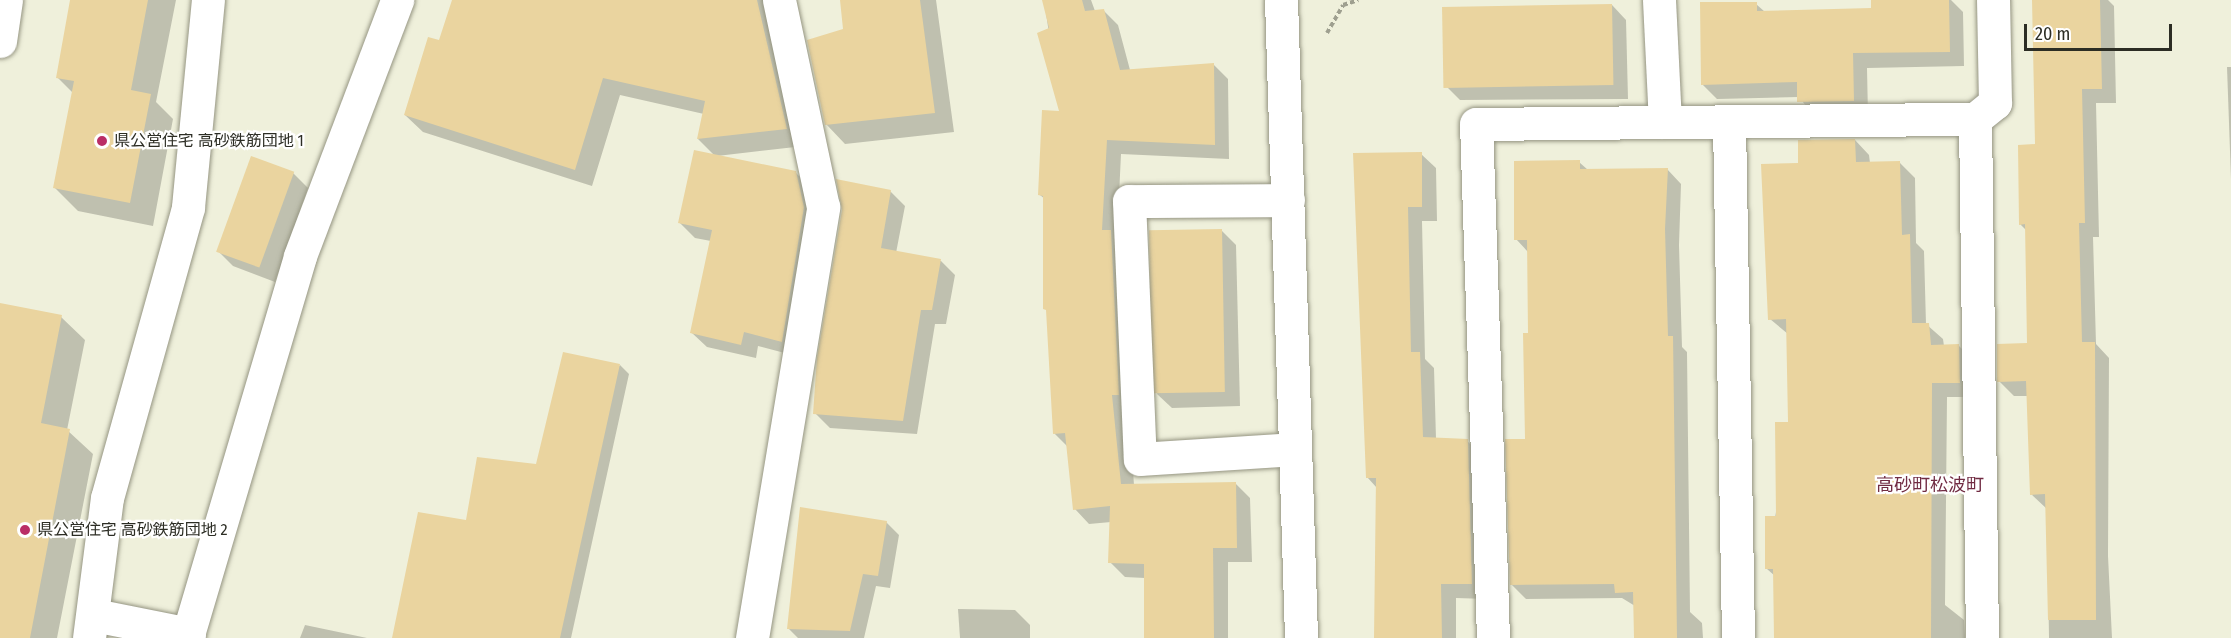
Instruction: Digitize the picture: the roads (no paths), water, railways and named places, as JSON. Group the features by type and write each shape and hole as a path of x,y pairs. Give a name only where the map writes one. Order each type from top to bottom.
{"street":[{"path":"0,41 6,0"},
{"path":"208,0 188,207 107,498 91,627 188,636 300,256 397,0"},
{"path":"752,638 823,207 779,0"},
{"path":"1281,0 1301,638"},
{"path":"1659,0 1665,122"},
{"path":"1493,638 1476,124 1975,119 1995,103 1993,0"},
{"path":"1975,119 1982,638"},
{"path":"1729,122 1738,638"},
{"path":"1287,200 1129,201 1140,459 1295,449"}],"place":[{"name":"県公営住宅 高砂鉄筋団地 1","path":"102,141"},
{"name":"県公営住宅 高砂鉄筋団地 2","path":"25,530"}],"district":[{"name":"高砂町松波町","path":"1930,485"}]}
